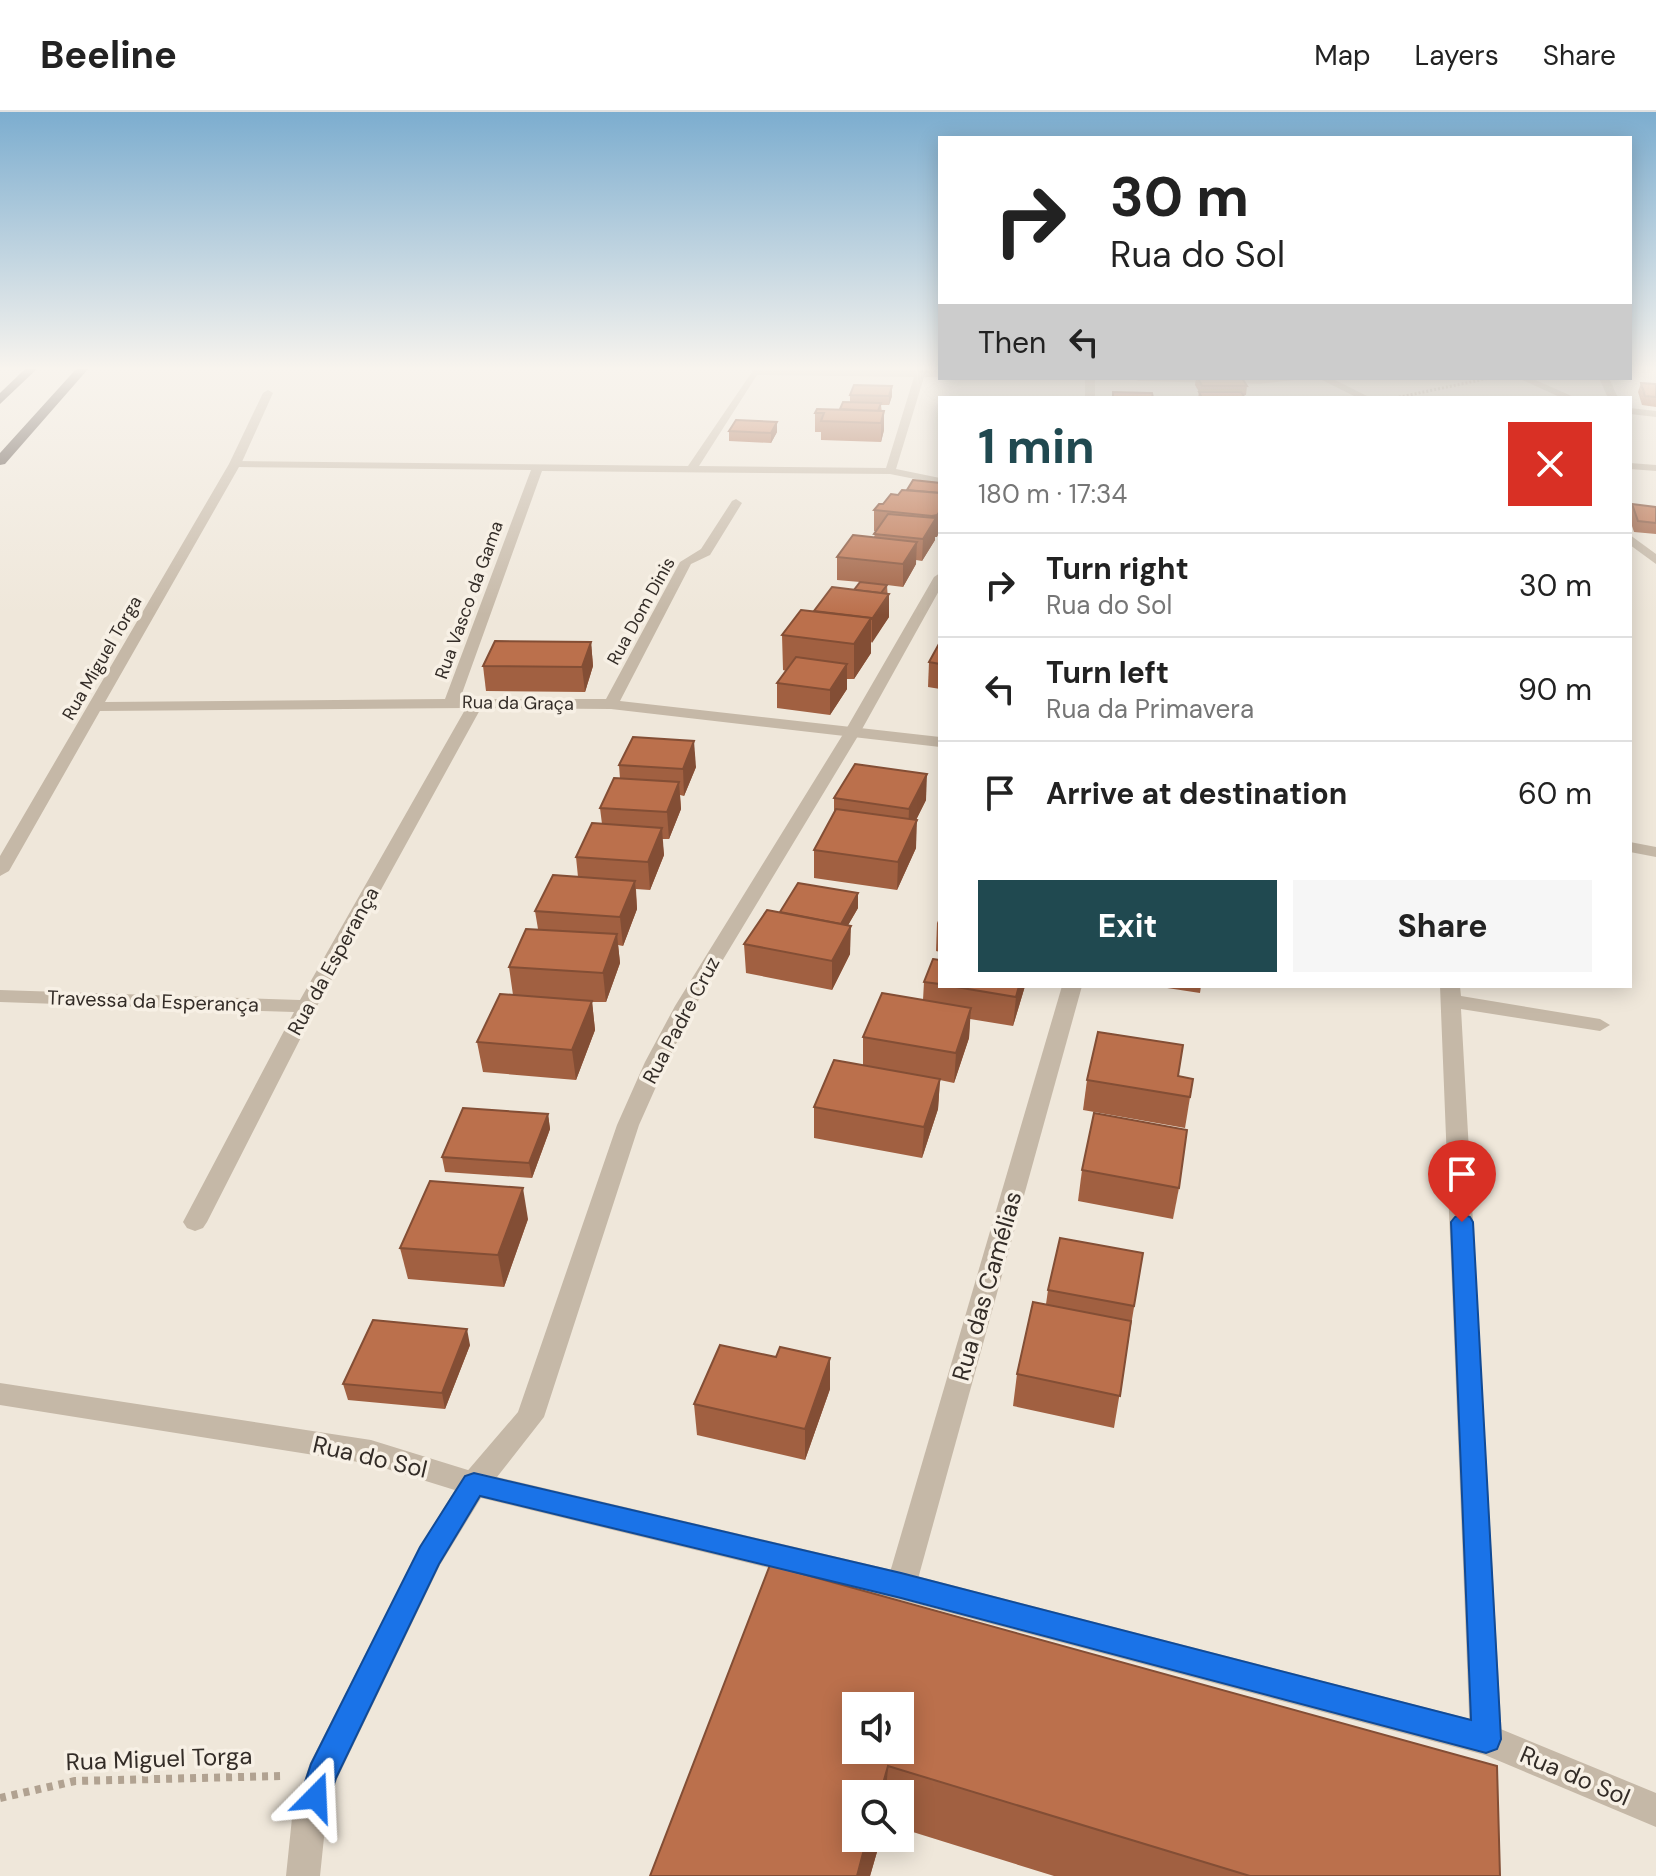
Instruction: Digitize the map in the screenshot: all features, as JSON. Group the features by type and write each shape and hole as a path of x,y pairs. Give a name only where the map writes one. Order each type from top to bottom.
{"street":[{"name":"Rua Miguel Torga","path":"0,871 241,450"},
{"path":"693,467 704,450"},
{"path":"890,471 896,450"},
{"path":"235,464 890,471 938,481"},
{"name":"Rua Vasco da Gama","path":"451,703 538,466"},
{"path":"1632,466 1656,468"},
{"name":"Rua Dom Dinis","path":"611,704 686,562 706,552 736,503"},
{"path":"1632,541 1656,560"},
{"name":"Rua Padre Cruz","path":"303,1876 309,1818 322,1775 430,1556 474,1484 530,1417 628,1125 656,1062 685,1006 853,731 938,581"},
{"name":"Rua da Esperança","path":"195,1222 307,1006 476,703"},
{"name":"Rua da Graça","path":"94,707 611,704 938,742"},
{"path":"1632,847 1656,852"},
{"name":"Rua das Camélias","path":"901,1586 1071,988"},
{"path":"1486,1739 1451,993 1600,1025"},
{"name":"Travessa da Esperança","path":"0,996 307,1006"},
{"name":"Rua do Sol","path":"0,1394 371,1452 474,1484 901,1586 1486,1739 1656,1810"}],"path":[{"name":"Rua Miguel Torga","path":"0,1798 75,1781 322,1775"}],"building":[{"path":"913,480 938,483 938,493 907,490"},
{"path":"902,490 938,493 938,514 932,516 874,510 891,494 898,495"},
{"path":"1632,504 1656,507 1656,523 1638,521"},
{"path":"888,514 936,518 923,539 874,534"},
{"path":"853,535 917,542 903,564 837,557"},
{"path":"860,582 887,585 881,593 854,590"},
{"path":"832,587 889,594 872,619 814,611"},
{"path":"801,610 871,618 854,644 782,635"},
{"path":"495,641 591,642 582,667 483,666"},
{"path":"938,646 938,664 929,662"},
{"path":"796,657 847,664 830,690 777,683"},
{"path":"633,737 694,741 683,769 619,765"},
{"path":"855,764 927,774 909,809 834,798"},
{"path":"614,778 679,782 667,812 600,808"},
{"path":"836,809 917,820 898,862 814,850"},
{"path":"592,823 662,828 648,862 576,857"},
{"path":"553,875 635,881 620,917 535,911"},
{"path":"798,883 858,893 841,924 780,912"},
{"path":"767,910 851,926 832,961 744,944"},
{"path":"526,929 617,934 603,973 509,967"},
{"path":"933,959 938,960 938,984 924,982"},
{"path":"962,988 1018,988 1016,997"},
{"path":"882,993 971,1008 956,1053 863,1037"},
{"path":"500,994 592,1001 572,1050 477,1042"},
{"path":"1098,1032 1183,1045 1178,1076 1193,1079 1190,1097 1087,1080"},
{"path":"834,1060 940,1079 924,1127 814,1107"},
{"path":"463,1108 548,1114 529,1163 442,1157"},
{"path":"1094,1113 1187,1130 1179,1188 1082,1170"},
{"path":"430,1181 523,1188 498,1255 400,1248"},
{"path":"1060,1238 1143,1253 1134,1306 1048,1290"},
{"path":"1033,1302 1131,1321 1120,1396 1017,1374"},
{"path":"373,1320 467,1329 442,1393 343,1384"},
{"path":"720,1345 776,1357 780,1347 830,1358 805,1429 694,1404"},
{"path":"770,1565 1497,1766 1500,1876 1250,1876 888,1766 884,1780 842,1780 842,1852 863,1852 857,1876 650,1876"}],"route":[{"path":"316,1797 322,1775 430,1556 474,1484 901,1586 1486,1739 1462,1222"}]}
